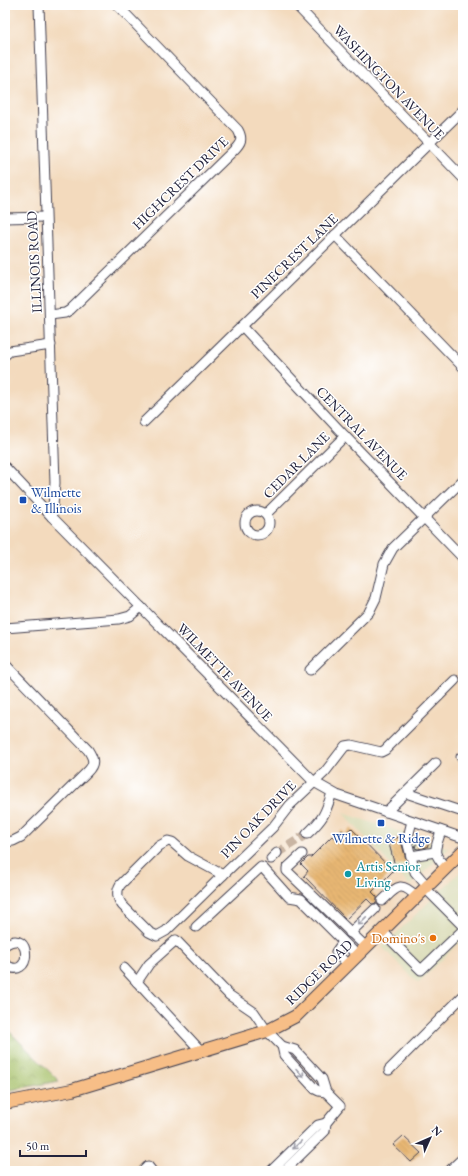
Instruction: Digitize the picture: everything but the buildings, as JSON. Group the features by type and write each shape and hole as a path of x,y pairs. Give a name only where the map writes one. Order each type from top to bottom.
{"main road":[{"name":"RIDGE ROAD","path":"5,1103 72,1090 267,1031 296,1016 463,851"}],"street":[{"name":"ILLINOIS ROAD","path":"39,5 55,483 52,517"},
{"name":"HIGHCREST DRIVE","path":"50,315 66,313 70,310 234,150 242,138 238,130 117,5"},
{"name":"WASHINGTON AVENUE","path":"296,5 463,178"},
{"name":"PINECREST LANE","path":"144,422 463,110"},
{"path":"5,218 45,217"},
{"path":"335,235 463,368"},
{"name":"CENTRAL AVENUE","path":"242,326 345,436 463,558"},
{"path":"5,355 10,351 51,345"},
{"name":"CEDAR LANE","path":"266,514 345,436"},
{"name":"WILMETTE AVENUE","path":"5,467 52,517 314,782 332,793 463,838"},
{"path":"310,670 370,612 376,598 384,564 394,548 463,480"},
{"path":"5,628 119,619 130,616 141,607"},
{"path":"5,664 88,750 92,756 93,762 92,767 21,837 14,841 5,842"},
{"name":"PIN OAK DRIVE","path":"223,875 188,856 172,842 168,841 160,846 120,885 118,890 118,900 149,932 157,936 166,931 273,827 290,805 325,772 345,746 350,745 380,752 385,750 455,680"},
{"path":"386,812 436,763"},
{"path":"307,834 321,821 332,793"},
{"path":"406,793 463,812"},
{"path":"412,821 407,841 415,872 423,890 463,926"},
{"path":"441,831 435,852 446,868"},
{"path":"411,856 435,852"},
{"path":"302,854 287,868 288,871 350,933 361,951"},
{"path":"196,927 261,867 289,897 301,900 343,942 361,951"},
{"path":"382,901 400,886 423,890"},
{"path":"350,933 375,909"},
{"path":"382,931 421,970 463,930"},
{"path":"137,982 149,964 176,940 230,994 254,1012 267,1031 282,1046 295,1050 322,1079 326,1092 340,1106 326,1123 325,1131 284,1171"},
{"path":"5,945 16,942 24,946 27,954 24,962 18,967 9,967 5,964"},
{"path":"343,942 336,952 347,965"},
{"path":"124,968 201,1051"},
{"path":"389,1070 463,996"},
{"path":"270,1171 318,1125 326,1123"},
{"path":"449,1171 463,1158"}],"shaded area":[{"path":"343,813 449,848 410,886"},
{"path":"463,869 463,939 418,983 382,947"}],"green space":[{"path":"5,1027 59,1081 5,1091"}],"tunnel":[{"path":"277,853 307,834"}],"place":[{"name":"Wilmette & Illinois","path":"23,500"},
{"name":"Wilmette & Ridge","path":"381,823"},
{"name":"Artis Senior Living","path":"348,874"},
{"name":"Domino's","path":"433,938"}]}
